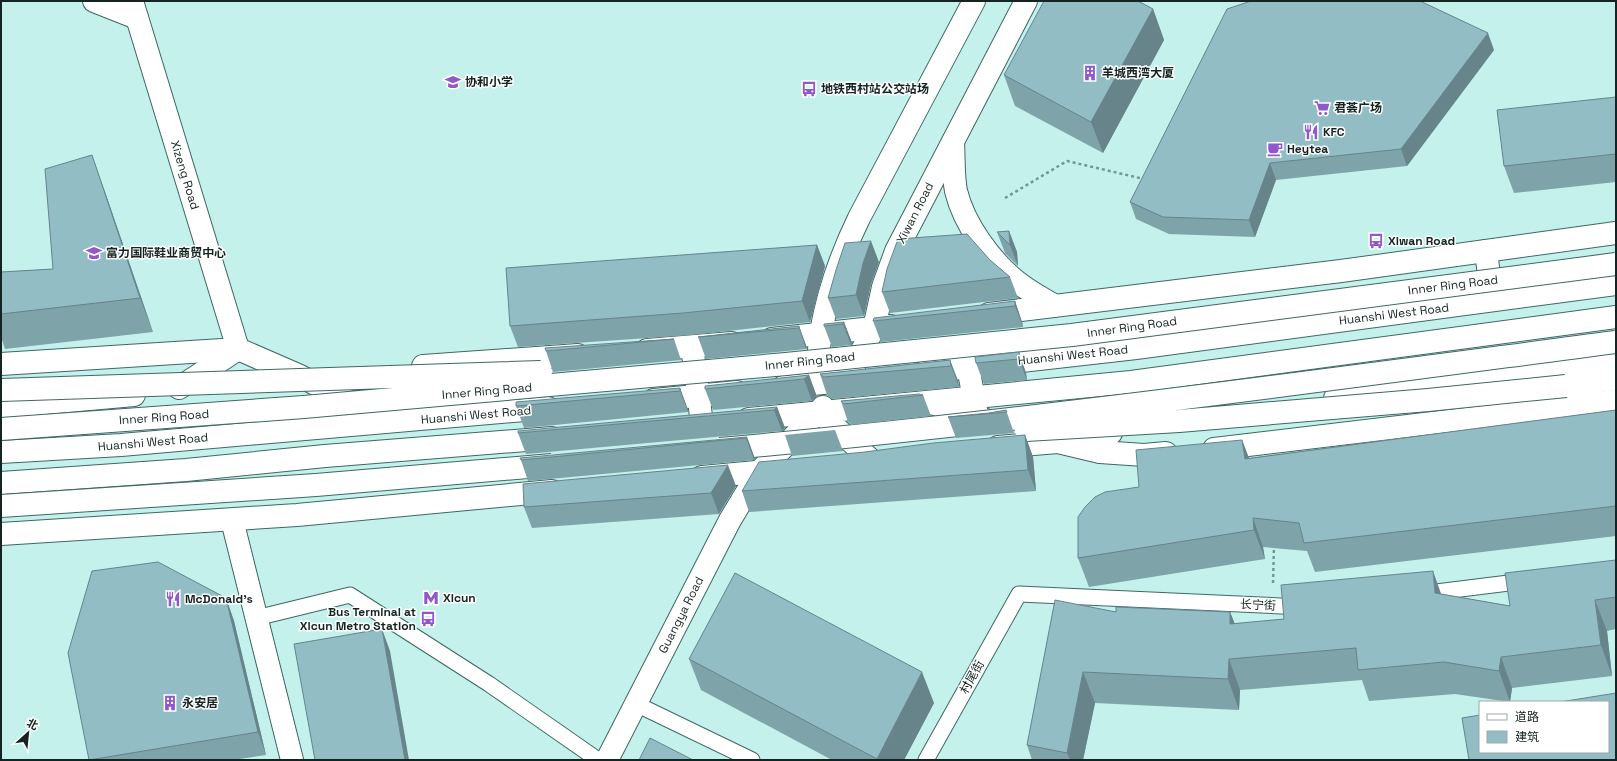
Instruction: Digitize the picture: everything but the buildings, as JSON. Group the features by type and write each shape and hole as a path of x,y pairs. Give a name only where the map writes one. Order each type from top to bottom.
{"main road":[{"path":"94,1 135,10"},
{"path":"872,461 819,412 817,384 821,334 836,269 850,237 974,1"},
{"name":"Xiwan Road","path":"819,412 846,381 874,328 883,287 896,251 1026,1"},
{"name":"Xizeng Road","path":"135,10 238,350"},
{"path":"953,142 956,190 970,226 988,253 1003,269 1017,282 1055,306"},
{"path":"968,317 1341,271 1616,233"},
{"path":"1486,251 1492,301"},
{"name":"Inner Ring Road","path":"1,429 304,407 786,364 1072,335 1616,264"},
{"name":"Huanshi West Road","path":"860,354 900,373 968,367 1136,348 1616,284"},
{"path":"692,347 699,396 694,425 928,402 975,407 1131,382 1616,317"},
{"path":"629,352 821,334 913,323"},
{"path":"1518,330 1520,374"},
{"path":"821,334 860,354"},
{"path":"702,451 867,436 1145,403 1616,342"},
{"path":"174,391 238,350"},
{"path":"1,364 238,350 298,375 388,422"},
{"path":"1,406 174,391 298,375 597,354"},
{"path":"977,449 1058,442 1234,411 1616,361"},
{"path":"1,390 786,364"},
{"path":"968,367 975,407"},
{"path":"635,401 699,396 869,378"},
{"path":"867,436 1080,428 1172,422 1428,400 1558,387 1616,379"},
{"path":"975,407 1058,442 1100,452 1144,455 1191,451 1616,401"},
{"name":"Huanshi West Road","path":"1,452 121,445 565,407"},
{"name":"Guangya Road","path":"607,760 730,520 759,472 819,412"},
{"path":"1,483 186,470 325,456 570,436"},
{"path":"849,463 894,458"},
{"path":"1,506 316,485 568,463"},
{"path":"680,478 797,468"},
{"path":"1,534 232,520 570,489"},
{"path":"232,520 292,760"}],"lane":[{"path":"1404,596 1537,580"},
{"name":"长宁街","path":"1019,594 1302,607 1317,606"},
{"name":"村尾街","path":"926,760 1019,594"},
{"path":"256,618 350,595 489,684 598,760"},
{"path":"636,704 752,760"}],"path":[{"path":"1005,198 1068,161 1141,177 1147,180"},
{"path":"1272,605 1274,543"}],"place":[{"name":"羊城西湾大厦","path":"1090,73"},
{"name":"协和小学","path":"453,82"},
{"name":"地铁西村站公交站场","path":"809,89"},
{"name":"君荟广场","path":"1322,108"},
{"name":"KFC","path":"1311,132"},
{"name":"Heytea","path":"1275,149"},
{"name":"Xiwan Road","path":"1376,241"},
{"name":"富力国际鞋业商贸中心","path":"94,253"},
{"name":"Xicun","path":"431,598"},
{"name":"McDonald's","path":"173,599"},
{"name":"Bus Terminal at Xicun Metro Station","path":"428,619"},
{"name":"永安居","path":"170,703"}]}
